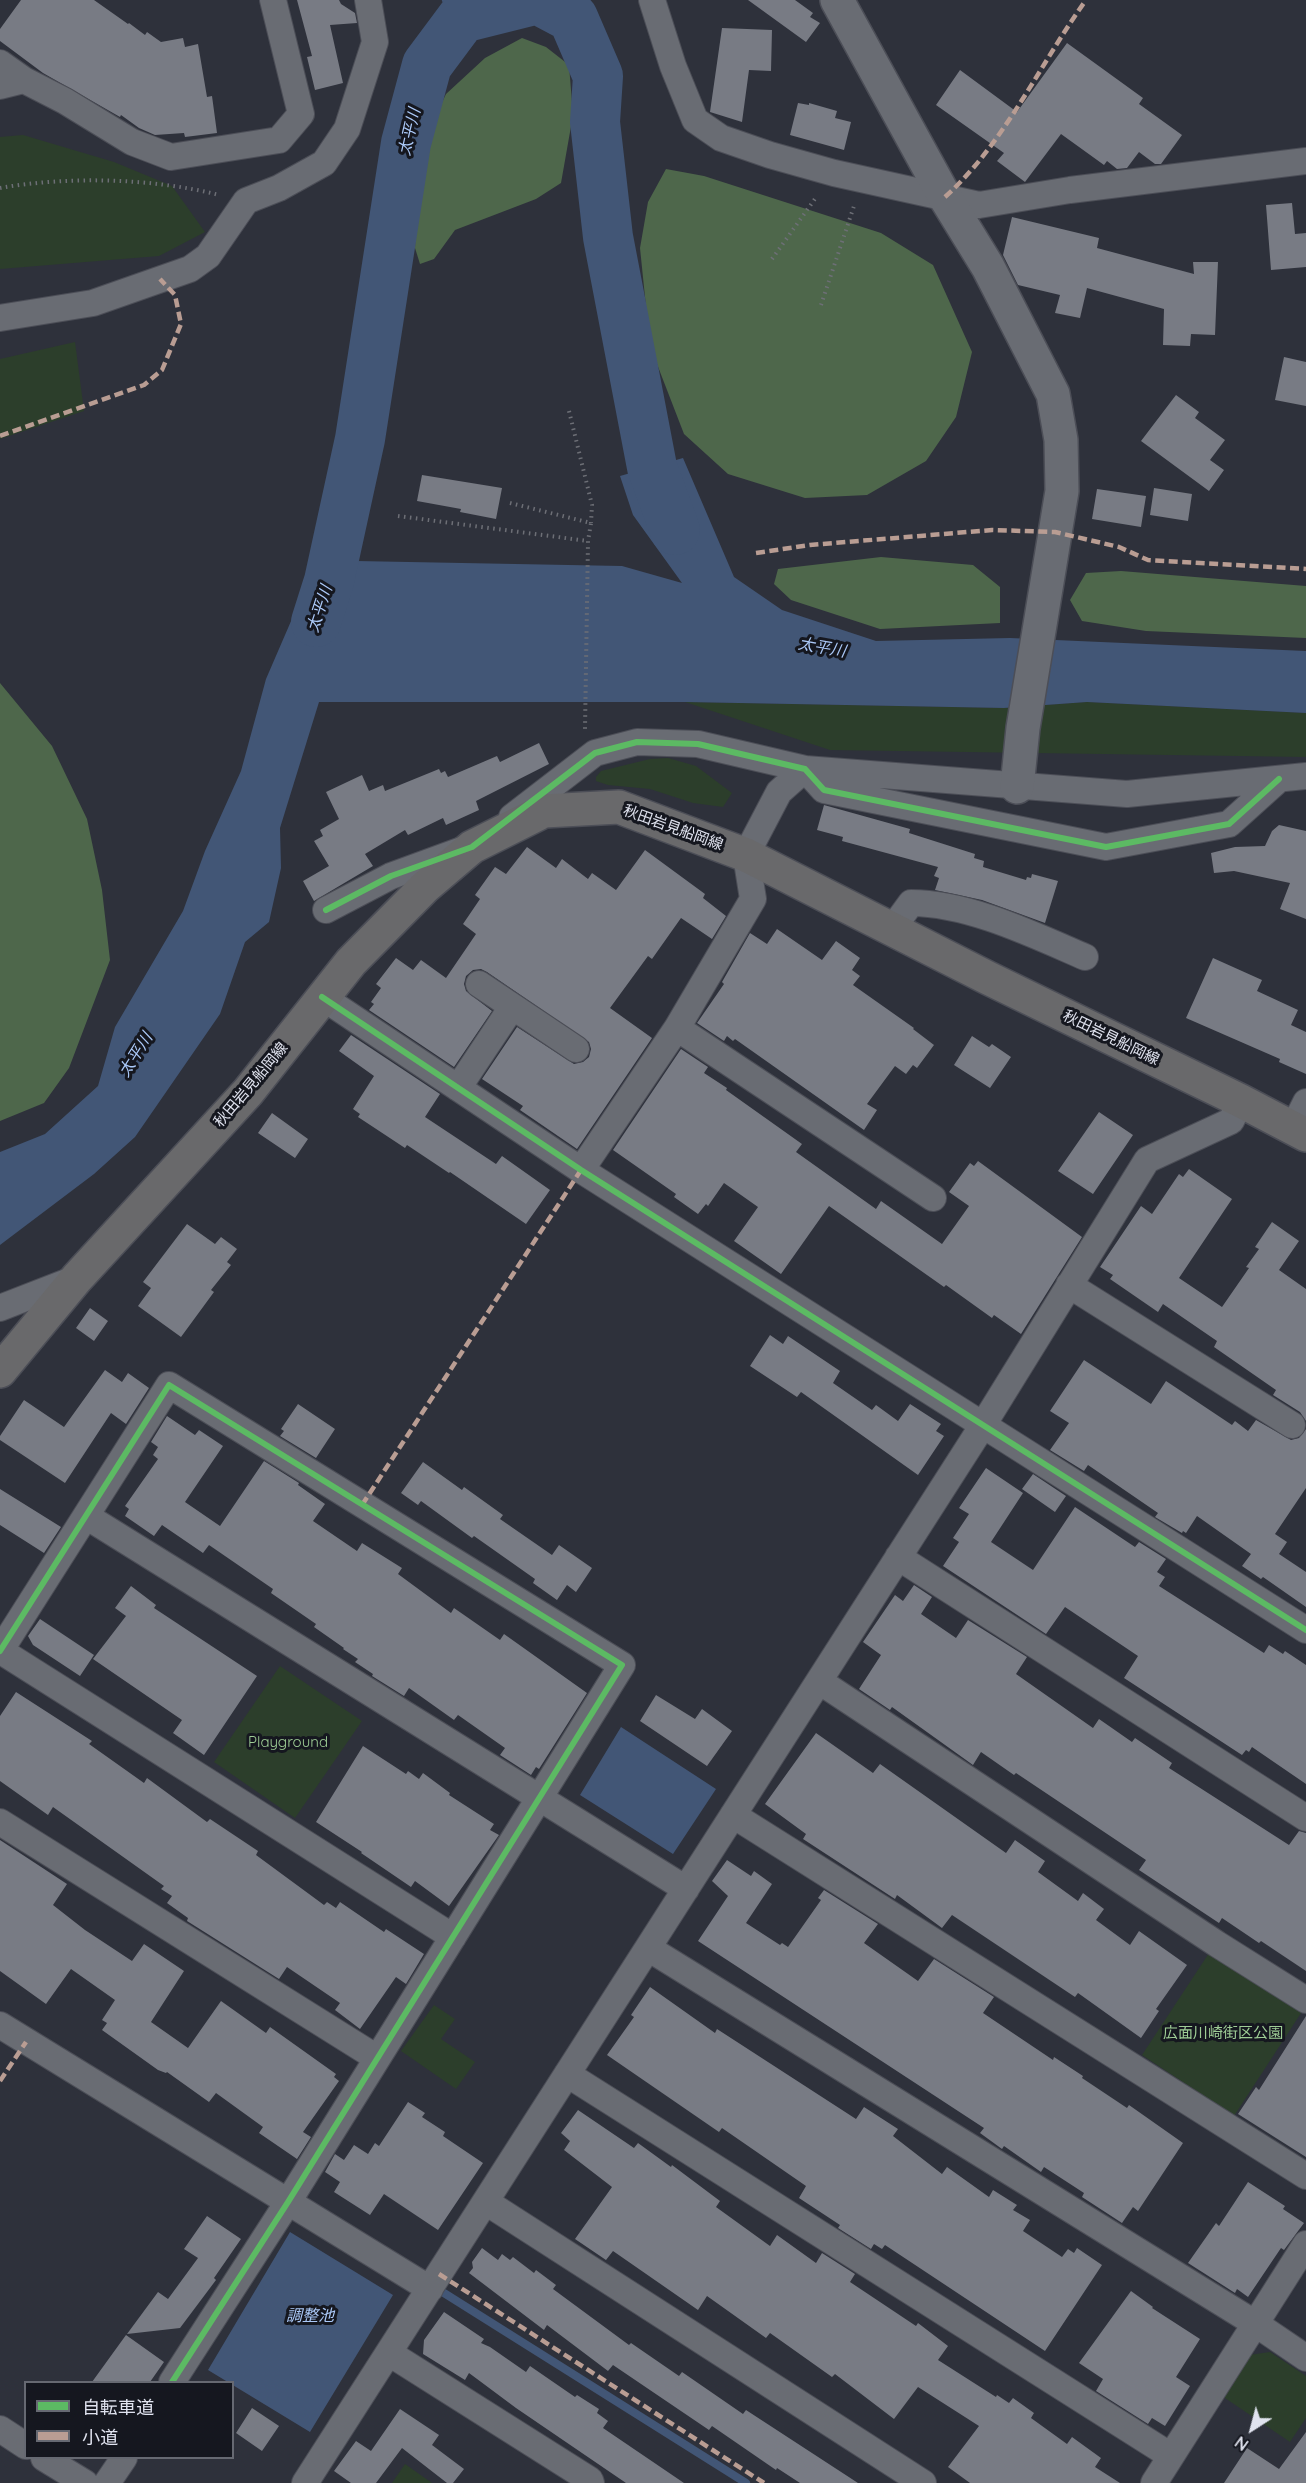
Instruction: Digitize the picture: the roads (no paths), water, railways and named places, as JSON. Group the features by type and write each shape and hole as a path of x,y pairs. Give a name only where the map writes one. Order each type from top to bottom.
{"main road":[{"name":"秋田岩見船岡線","path":"0,1371 77,1278 248,1092 351,962 425,887 472,847 544,811 619,807 746,855 1241,1101 1302,1122"}],"street":[{"path":"0,63 12,83 65,101 132,142 171,157 279,140 302,114 273,0"},
{"path":"0,318 93,303 190,269 208,256 246,201 279,188 324,164 347,129 375,42 368,0"},
{"path":"652,0 673,66 695,120 722,138 770,155 834,173 979,205 1070,190 1306,162"},
{"path":"837,0 945,197 988,267 1053,394 1061,441 1062,490 1023,729 1017,787"},
{"path":"391,876 472,847 595,753 637,742 698,744 805,769 1126,794 1306,776"},
{"path":"805,769 824,790 1106,847 1229,824 1279,779"},
{"path":"581,1170 677,1028 753,898 746,855 779,792 805,769"},
{"path":"326,910 559,781"},
{"path":"892,929 910,903 932,903 1013,925 1085,957"},
{"path":"479,984 576,1049"},
{"path":"322,997 581,1170 1306,1630"},
{"path":"458,1088 512,1007"},
{"path":"677,1028 933,1198"},
{"path":"307,2482 983,1425 1147,1160 1231,1121 1241,1101"},
{"path":"0,1308 77,1278"},
{"path":"1070,1285 1292,1425"},
{"path":"173,2381 288,2202 540,1798 622,1665 169,1385 0,1651 453,1937"},
{"path":"86,1516 686,1888"},
{"path":"898,1557 1306,1818"},
{"path":"819,1681 1216,1944 1306,2000"},
{"path":"733,1815 1306,2176"},
{"path":"0,1822 377,2058"},
{"path":"648,1948 1256,2324 1306,2358"},
{"path":"0,2025 429,2289"},
{"path":"567,2074 1171,2456"},
{"path":"486,2202 923,2483"},
{"path":"1154,2483 1306,2244"},
{"path":"389,2353 590,2480 591,2483"},
{"path":"0,2429 24,2445"},
{"path":"48,2459 85,2483"},
{"path":"107,2483 123,2459"}],"water":[{"path":"683,458 734,577 782,610 876,641 1010,638 1306,651 1306,713 1087,702 1004,708 685,702 319,702 280,828 281,868 269,922 245,942 220,1014 135,1137 94,1174 0,1245 0,1152 45,1134 98,1086 115,1027 183,911 205,851 241,771 266,679 320,554 356,561 622,566 682,583 633,515 620,476"},
{"path":"621,1727 716,1789 673,1854 580,1795"},
{"name":"調整池","path":"290,2232 393,2295 310,2432 234,2386 234,2381 226,2381 208,2370"}],"waterway":[{"path":"446,0 462,18"},
{"name":"太平川","path":"316,622 329,581 360,439 406,143 427,65 462,18 534,0"},
{"name":"太平川","path":"539,0 573,18 598,76 595,122 608,237 652,467 675,530"},
{"path":"444,2293 746,2483"}],"park label":[{"name":"Playground","path":"288,1742"},
{"name":"広面川崎街区公園","path":"1223,2033"}]}
